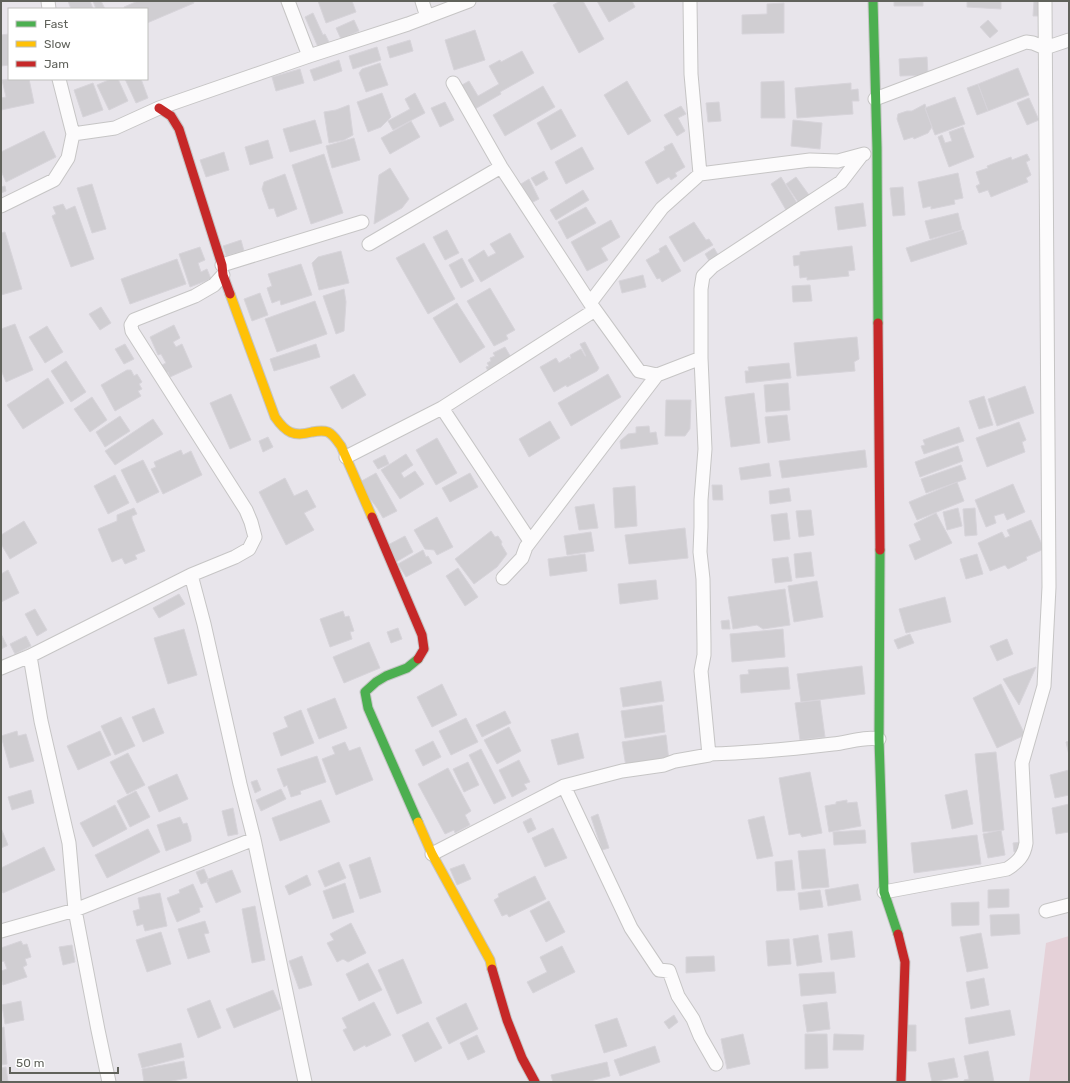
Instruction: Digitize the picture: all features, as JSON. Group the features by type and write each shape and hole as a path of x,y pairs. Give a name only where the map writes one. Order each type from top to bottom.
{"street":[{"path":"288,1 309,56"},
{"path":"422,1 427,17"},
{"path":"73,134 114,128 159,108 427,17 469,1"},
{"path":"690,1 692,87 700,174"},
{"path":"873,1 877,148 880,646 878,739 884,892 896,924 905,962 901,1082"},
{"path":"884,892 1008,869 1016,864 1025,850 1026,844 1022,763 1044,686 1049,587 1045,1"},
{"path":"875,99 1026,42 1045,48 1069,40"},
{"path":"1,206 54,180 68,158 73,134 59,80"},
{"path":"453,83 501,167 592,306 639,371 657,375"},
{"path":"159,108 171,116 179,129 222,270 275,417 282,427 292,433 317,430 329,432 336,437 346,457 422,635 424,649 418,659 407,668 386,676 376,682 365,692 368,708 432,854 490,960 507,1020 522,1058 535,1082"},
{"path":"346,457 442,408 592,306 662,208 700,174 810,160 838,161 861,156 877,148"},
{"path":"709,756 701,671 704,655 703,579 700,552 705,449 700,358 701,289 703,276 713,266 841,182 861,156"},
{"path":"369,244 501,167"},
{"path":"1,668 30,656 191,575 235,557 249,549 255,537 246,510 132,331 131,325 134,320 195,296 208,289 214,285 222,270 362,222"},
{"path":"503,578 522,558 526,546 657,375 700,358"},
{"path":"442,408 530,541"},
{"path":"191,575 204,624 254,839 305,1082"},
{"path":"30,656 41,721 70,843 75,910 109,1082"},
{"path":"432,854 564,786 622,771 664,765 675,761 709,756 709,754 749,753 845,743 862,739 878,739"},
{"path":"564,786 631,928 659,970 669,971 678,996 693,1019 700,1036 716,1064"},
{"path":"1,930 75,910 254,839"},
{"path":"1046,911 1069,905"}],"shaded area":[{"path":"1069,936 1069,1082 1029,1082 1046,943"}],"building":[{"path":"68,1 90,1 93,8 71,8"},
{"path":"93,1 101,1 104,8 96,8"},
{"path":"138,1 193,1 194,3 148,23 148,8 124,7"},
{"path":"318,1 352,1 356,12 326,23"},
{"path":"560,1 583,1 604,39 579,53 553,5"},
{"path":"597,1 632,1 635,7 609,22"},
{"path":"894,1 923,1 923,6 894,6"},
{"path":"967,1 1001,1 1001,9 967,7"},
{"path":"1034,1 1042,1 1041,16 1033,16"},
{"path":"784,3 784,33 742,34 742,15 767,14 767,4"},
{"path":"313,13 323,35 325,34 329,42 318,47 305,17"},
{"path":"354,20 359,31 341,39 336,28"},
{"path":"988,20 998,31 990,38 980,27"},
{"path":"475,30 485,60 454,70 445,40"},
{"path":"8,34 8,65 1,66 1,35"},
{"path":"410,40 413,51 390,58 387,47"},
{"path":"377,47 381,60 353,69 349,56"},
{"path":"522,51 534,73 500,92 501,94 475,109 462,85 469,81 478,96 499,84 489,66 500,60 501,62"},
{"path":"927,57 928,75 900,76 899,59"},
{"path":"339,60 342,71 314,81 310,70"},
{"path":"380,63 388,85 366,92 359,73 362,69"},
{"path":"1018,68 1029,95 988,111 978,84"},
{"path":"300,69 304,83 276,91 272,77"},
{"path":"2,80 29,80 34,103 1,110 1,98 6,97"},
{"path":"109,80 118,80 128,101 109,110 97,85"},
{"path":"125,80 141,80 148,98 136,103"},
{"path":"627,81 651,121 628,135 604,95"},
{"path":"784,81 785,118 761,118 761,82"},
{"path":"93,83 103,110 83,117 74,90"},
{"path":"851,83 851,90 858,89 859,101 852,101 853,114 797,118 795,88"},
{"path":"978,84 988,111 977,115 967,88"},
{"path":"543,86 555,107 505,136 493,115"},
{"path":"382,93 391,117 381,127 368,132 357,102"},
{"path":"415,93 425,113 393,130 388,121 410,109 405,99"},
{"path":"955,97 965,124 935,135 925,108"},
{"path":"1029,98 1039,120 1027,125 1017,103"},
{"path":"445,102 454,120 440,127 431,108"},
{"path":"719,102 721,121 708,122 706,103"},
{"path":"925,104 932,127 928,133 914,139 913,137 904,140 897,119 898,114 912,111"},
{"path":"349,105 353,135 344,140 329,143 324,112 336,110"},
{"path":"681,106 686,114 678,118 685,131 677,136 664,115"},
{"path":"561,109 576,136 551,150 537,123"},
{"path":"315,120 322,143 290,152 283,129"},
{"path":"793,120 822,123 820,149 791,146"},
{"path":"411,121 420,137 390,154 381,138"},
{"path":"963,127 974,157 949,167 938,137 942,135 945,143 952,141 949,132"},
{"path":"44,131 56,157 6,182 1,171 1,152"},
{"path":"354,138 360,160 332,168 326,146"},
{"path":"268,140 273,158 250,165 245,147"},
{"path":"672,143 685,167 675,173 677,176 671,180 669,177 657,184 645,162 665,150 664,147"},
{"path":"582,147 594,169 566,184 555,162"},
{"path":"224,152 229,170 206,177 200,160"},
{"path":"324,154 343,213 311,224 292,165"},
{"path":"1027,154 1030,160 1026,162 1031,175 1026,178 1028,182 991,197 988,190 979,193 976,186 980,184 976,172 1011,157 1012,160"},
{"path":"390,168 409,199 402,208 374,224 379,175"},
{"path":"544,171 548,179 536,186 531,178"},
{"path":"958,173 963,198 954,200 955,204 931,209 931,206 923,208 918,182"},
{"path":"285,174 297,209 277,217 274,208 269,209 262,189 264,182"},
{"path":"781,177 797,203 786,210 771,184"},
{"path":"796,177 809,195 798,202 786,184"},
{"path":"529,179 539,199 531,203 521,184"},
{"path":"92,184 106,229 92,233 77,188"},
{"path":"5,186 6,191 1,193 1,187"},
{"path":"903,187 905,215 893,216 890,188"},
{"path":"583,190 589,200 556,220 550,210"},
{"path":"863,203 866,226 838,230 835,207"},
{"path":"63,204 66,210 75,206 94,259 71,267 52,216 56,214 53,207"},
{"path":"586,207 596,223 567,239 558,222"},
{"path":"958,213 962,230 930,239 925,221"},
{"path":"611,220 620,237 601,248 608,260 587,271 571,242"},
{"path":"694,222 706,240 709,239 713,245 684,262 669,237"},
{"path":"447,230 459,253 445,260 433,237"},
{"path":"963,230 967,244 911,262 906,248"},
{"path":"5,232 22,289 1,295 1,233"},
{"path":"510,233 524,257 481,282 468,260 484,250 488,257 496,253 490,244"},
{"path":"241,240 244,251 226,256 223,246"},
{"path":"424,243 455,299 428,314 396,258"},
{"path":"666,245 681,271 662,282 660,278 657,279 646,260 660,252 659,249"},
{"path":"852,246 855,270 848,271 849,276 807,280 807,277 800,278 799,265 794,266 793,256 800,255 800,252"},
{"path":"200,247 205,260 198,263 201,272 207,269 211,279 190,287 179,254"},
{"path":"714,248 720,258 711,264 705,254"},
{"path":"341,251 349,283 319,290 312,263 318,257"},
{"path":"462,258 474,281 461,288 449,265"},
{"path":"177,259 186,284 130,304 121,279"},
{"path":"301,264 312,295 281,305 280,300 272,303 267,288 272,286 268,274"},
{"path":"643,275 646,287 622,293 619,281"},
{"path":"810,285 812,301 793,302 792,286"},
{"path":"490,288 515,330 506,335 508,339 494,346 467,301"},
{"path":"344,289 346,302 344,331 336,334 323,296"},
{"path":"260,293 268,315 252,321 244,299"},
{"path":"315,301 327,334 277,352 265,319"},
{"path":"457,303 485,347 460,363 433,318"},
{"path":"101,307 111,323 100,330 89,314"},
{"path":"15,324 33,370 6,382 1,370 1,329"},
{"path":"174,325 180,338 173,342 176,347 182,344 192,367 170,377 162,365 166,363 161,354 158,355 150,337"},
{"path":"47,326 63,352 45,363 29,337"},
{"path":"857,337 859,359 854,362 855,371 797,376 794,343"},
{"path":"585,342 599,368 597,371 567,387 566,385 554,392 540,367 556,358 559,363 569,357 570,359 570,355 581,349 586,356 580,344"},
{"path":"125,344 134,359 124,364 115,349"},
{"path":"316,344 320,357 274,371 270,359"},
{"path":"505,347 512,359 488,371 486,367 489,366 487,363 491,361 490,358 495,356 493,353"},
{"path":"66,361 86,392 71,402 51,371"},
{"path":"789,363 791,378 746,383 745,371 749,371 748,367"},
{"path":"127,370 131,370 134,376 137,374 142,382 139,384 142,389 138,391 141,396 115,411 101,385"},
{"path":"354,374 366,395 342,409 330,387"},
{"path":"608,374 621,397 571,426 558,403"},
{"path":"48,378 64,403 23,429 7,405"},
{"path":"788,383 790,410 766,412 764,385"},
{"path":"1025,386 1034,413 997,426 988,399"},
{"path":"754,393 760,443 731,447 725,397"},
{"path":"231,394 251,440 230,449 210,403"},
{"path":"984,396 993,425 979,429 969,401"},
{"path":"92,397 107,420 90,432 74,409"},
{"path":"666,400 691,400 690,429 685,436 665,436"},
{"path":"787,415 790,440 768,443 765,417"},
{"path":"120,416 130,431 105,447 96,432"},
{"path":"153,419 163,434 115,465 105,451"},
{"path":"550,421 560,438 529,457 519,439"},
{"path":"1019,422 1026,440 1022,442 1025,452 987,467 976,438"},
{"path":"649,426 650,433 656,432 658,444 621,449 620,441 628,434 636,433 636,427"},
{"path":"959,427 964,441 924,454 921,446 925,445 923,440"},
{"path":"268,437 273,447 263,452 259,441"},
{"path":"437,438 457,473 436,485 416,450"},
{"path":"958,446 963,461 920,477 915,462"},
{"path":"181,450 183,455 191,451 202,475 163,494 151,469 156,467 154,462"},
{"path":"865,450 867,467 782,478 779,461"},
{"path":"406,454 413,465 401,473 404,478 415,471 424,484 400,499 381,470"},
{"path":"385,455 389,464 378,469 373,461"},
{"path":"143,460 159,492 137,503 121,470"},
{"path":"769,463 771,476 741,480 739,468"},
{"path":"961,465 966,479 926,493 921,479"},
{"path":"376,473 397,511 383,518 358,483"},
{"path":"470,473 478,487 450,502 442,488"},
{"path":"115,475 129,503 108,514 94,486"},
{"path":"285,478 294,496 307,490 316,507 304,513 314,530 286,545 259,492"},
{"path":"957,482 964,501 917,520 909,502"},
{"path":"1013,484 1025,512 1007,520 1004,513 994,516 996,523 986,527 975,500"},
{"path":"712,485 722,485 723,500 713,500"},
{"path":"635,486 637,526 615,528 613,488"},
{"path":"789,488 791,501 770,504 769,491"},
{"path":"594,504 598,528 579,530 575,507"},
{"path":"134,508 137,514 132,516 132,519 145,551 135,555 137,559 125,564 122,558 112,562 98,529 117,521 117,515"},
{"path":"958,508 962,526 947,530 943,512"},
{"path":"975,508 977,535 965,536 963,509"},
{"path":"811,510 814,535 799,537 796,511"},
{"path":"787,513 790,539 774,541 771,515"},
{"path":"936,513 952,543 915,560 909,545 921,540 914,524"},
{"path":"437,517 453,547 437,555 434,550 425,549 414,530"},
{"path":"1031,520 1044,549 1026,557 1027,560 1008,569 1005,565 990,571 978,543 1002,532 1005,538 1010,536 1007,530"},
{"path":"24,521 37,543 10,559 1,544 1,535"},
{"path":"685,528 688,558 629,564 625,535"},
{"path":"491,531 495,537 498,536 507,554 497,567 474,584 455,559"},
{"path":"591,532 594,551 567,555 564,536"},
{"path":"405,536 413,552 396,562 386,546"},
{"path":"423,550 426,557 428,556 432,563 406,577 398,564"},
{"path":"811,552 814,576 796,578 794,554"},
{"path":"585,554 587,571 550,576 548,559"},
{"path":"977,554 983,574 966,579 960,559"},
{"path":"788,557 792,581 775,583 772,559"},
{"path":"458,568 478,597 465,606 446,576"},
{"path":"8,570 19,593 1,602 1,574"},
{"path":"656,580 658,599 620,604 618,584"},
{"path":"817,581 823,617 794,622 788,586"},
{"path":"785,589 790,625 763,629 757,625 733,629 728,597"},
{"path":"179,594 185,604 159,618 153,608"},
{"path":"945,597 951,622 906,633 899,609"},
{"path":"35,609 47,630 37,636 25,614"},
{"path":"343,611 345,617 349,616 354,631 350,632 352,639 330,647 320,619"},
{"path":"729,620 730,629 722,629 721,621"},
{"path":"398,628 402,639 391,643 387,632"},
{"path":"184,629 197,675 168,684 154,638"},
{"path":"783,629 785,657 732,662 730,634"},
{"path":"1,634 7,646 1,649"},
{"path":"910,634 914,643 898,649 894,640"},
{"path":"26,636 31,646 15,654 10,644"},
{"path":"1007,639 1013,654 997,661 990,646"},
{"path":"369,642 380,668 344,683 333,657"},
{"path":"862,666 865,694 801,702 797,674"},
{"path":"788,667 790,689 741,693 740,675 749,674 748,670"},
{"path":"1036,667 1019,705 1003,679"},
{"path":"661,681 664,701 623,707 620,688"},
{"path":"442,684 457,715 432,727 417,697"},
{"path":"1001,684 1025,735 997,748 973,698"},
{"path":"335,698 347,728 319,739 307,709"},
{"path":"820,700 825,737 800,740 795,703"},
{"path":"662,705 665,732 625,738 621,711"},
{"path":"154,708 164,733 143,742 132,717"},
{"path":"301,710 314,743 281,756 273,733 288,727 284,717"},
{"path":"505,711 511,723 482,737 476,725"},
{"path":"121,717 135,746 115,755 101,726"},
{"path":"466,718 478,742 451,755 439,731"},
{"path":"509,727 521,751 497,764 484,740"},
{"path":"17,731 18,736 26,734 34,761 10,768 1,736"},
{"path":"100,731 111,755 78,770 67,746"},
{"path":"578,733 584,758 558,765 551,740"},
{"path":"666,735 669,761 626,767 622,742"},
{"path":"433,741 441,757 423,766 415,750"},
{"path":"1069,741 1069,755 1066,742"},
{"path":"345,742 349,751 360,747 373,780 336,795 322,759 335,754 332,747"},
{"path":"481,749 506,798 494,804 469,755"},
{"path":"996,752 1004,830 983,832 975,754"},
{"path":"128,753 145,785 127,794 110,762"},
{"path":"317,756 326,782 300,791 301,794 291,797 287,785 284,787 277,769"},
{"path":"519,760 530,782 524,784 527,789 512,797 499,770"},
{"path":"468,762 479,785 464,792 453,769"},
{"path":"448,768 471,811 465,815 470,825 455,833 454,830 445,834 418,784"},
{"path":"1069,770 1069,795 1055,798 1050,775"},
{"path":"810,772 822,833 802,837 800,833 789,835 779,778"},
{"path":"177,774 188,799 159,812 148,787"},
{"path":"257,780 261,790 255,793 251,782"},
{"path":"281,789 286,799 261,811 256,800"},
{"path":"31,790 34,803 12,810 8,797"},
{"path":"967,790 973,824 952,829 945,795"},
{"path":"136,791 150,817 130,827 117,801"},
{"path":"321,800 330,822 280,841 272,818"},
{"path":"847,800 847,803 857,802 861,826 829,832 825,806"},
{"path":"1069,804 1069,832 1056,834 1052,808"},
{"path":"115,805 127,829 93,847 80,823"},
{"path":"233,808 238,834 228,836 222,811"},
{"path":"598,814 609,848 602,850 591,817"},
{"path":"764,816 773,856 757,859 748,820"},
{"path":"180,817 183,824 187,823 191,841 166,851 157,825"},
{"path":"531,818 536,829 528,833 523,822"},
{"path":"1,828 8,845 1,848"},
{"path":"553,828 567,858 545,867 532,838"},
{"path":"148,829 160,852 107,878 95,855"},
{"path":"865,830 866,843 834,845 833,832"},
{"path":"1001,830 1005,855 988,858 983,834"},
{"path":"977,835 981,864 914,873 911,843"},
{"path":"1021,842 1021,852 1014,852 1013,843"},
{"path":"44,847 55,870 3,893 1,889 1,868"},
{"path":"825,849 829,887 802,889 798,851"},
{"path":"370,857 381,892 360,899 349,865"},
{"path":"792,860 795,890 777,891 775,862"},
{"path":"339,862 346,878 325,887 318,871"},
{"path":"464,864 471,879 457,885 450,869"},
{"path":"204,869 209,881 201,884 196,872"},
{"path":"232,870 241,892 216,903 206,880"},
{"path":"307,875 311,885 289,895 285,886"},
{"path":"535,876 546,899 509,917 507,914 502,916 494,900 499,897 498,894"},
{"path":"345,883 354,912 333,919 323,891"},
{"path":"193,884 203,907 199,908 200,912 177,922 167,898 180,893 179,890"},
{"path":"858,884 861,900 828,906 825,890"},
{"path":"1009,889 1009,907 988,908 988,890"},
{"path":"820,890 823,907 800,910 798,893"},
{"path":"160,893 167,926 145,931 143,924 137,926 133,911 140,909 138,898"},
{"path":"549,901 565,932 546,942 530,911"},
{"path":"979,902 979,925 952,926 951,903"},
{"path":"255,906 265,960 252,963 242,909"},
{"path":"1019,914 1020,934 991,936 990,915"},
{"path":"205,921 209,933 204,934 210,952 188,959 178,929"},
{"path":"351,923 366,953 348,962 343,959 337,962 327,943 334,940 330,934"},
{"path":"852,931 855,957 831,960 828,934"},
{"path":"161,932 171,964 147,972 136,940"},
{"path":"981,933 988,968 967,972 960,937"},
{"path":"818,935 822,962 797,966 793,939"},
{"path":"789,939 791,964 768,966 766,941"},
{"path":"21,941 23,945 27,944 31,957 25,959 27,965 23,967 27,977 3,985 1,971 7,969 4,961 1,962 1,948"},
{"path":"72,945 75,962 63,965 59,947"},
{"path":"562,946 575,972 533,993 527,982 547,972 540,957"},
{"path":"302,956 312,985 299,989 289,961"},
{"path":"714,956 715,971 686,973 686,957"},
{"path":"403,959 422,1003 397,1014 378,970"},
{"path":"368,963 382,990 359,1001 346,974"},
{"path":"834,972 836,993 801,996 799,974"},
{"path":"984,978 989,1005 971,1009 966,982"},
{"path":"273,990 281,1009 234,1028 226,1009"},
{"path":"210,1000 221,1028 198,1038 187,1009"},
{"path":"21,1001 24,1020 5,1024 2,1005"},
{"path":"374,1002 391,1035 354,1051 343,1030 347,1028 342,1018"},
{"path":"827,1002 830,1029 807,1032 803,1005"},
{"path":"466,1003 478,1029 449,1044 436,1018"},
{"path":"1010,1010 1015,1035 969,1044 965,1018"},
{"path":"674,1015 678,1022 669,1029 664,1022"},
{"path":"617,1018 627,1046 604,1053 595,1025"},
{"path":"428,1022 442,1048 415,1062 402,1035"},
{"path":"904,1025 916,1025 916,1051 904,1051"},
{"path":"4,1027 7,1064 1,1065 1,1028"},
{"path":"743,1034 750,1064 727,1069 721,1039"},
{"path":"805,1034 827,1034 828,1068 805,1069"},
{"path":"834,1034 864,1035 863,1050 833,1050"},
{"path":"477,1035 485,1052 468,1060 460,1043"},
{"path":"181,1043 184,1057 142,1068 138,1054"},
{"path":"655,1046 660,1062 620,1076 614,1060"},
{"path":"988,1051 994,1082 964,1082 964,1080 969,1079 964,1056"},
{"path":"954,1058 958,1077 932,1082 928,1063"},
{"path":"184,1061 187,1078 167,1082 144,1082 142,1069"},
{"path":"607,1062 610,1076 586,1082 553,1082 551,1075"},
{"path":"6,1067 8,1082 1,1082 1,1068"}],"traffic: fast":[{"path":"873,1 877,148 878,323"},
{"path":"880,550 879,739 884,892 898,934"},
{"path":"418,659 407,668 386,676 376,682 365,692 368,708 418,822"}],"traffic: slow":[{"path":"230,294 275,417 283,427 295,434 324,431 334,436 341,446 372,517"},
{"path":"418,822 432,854 490,960 492,969"}],"traffic: jam":[{"path":"159,108 171,116 179,129 230,294"},
{"path":"878,323 880,550"},
{"path":"372,517 422,635 424,649 418,659"},
{"path":"898,934 905,962 901,1082"},
{"path":"492,969 507,1020 522,1058 535,1082"}]}
